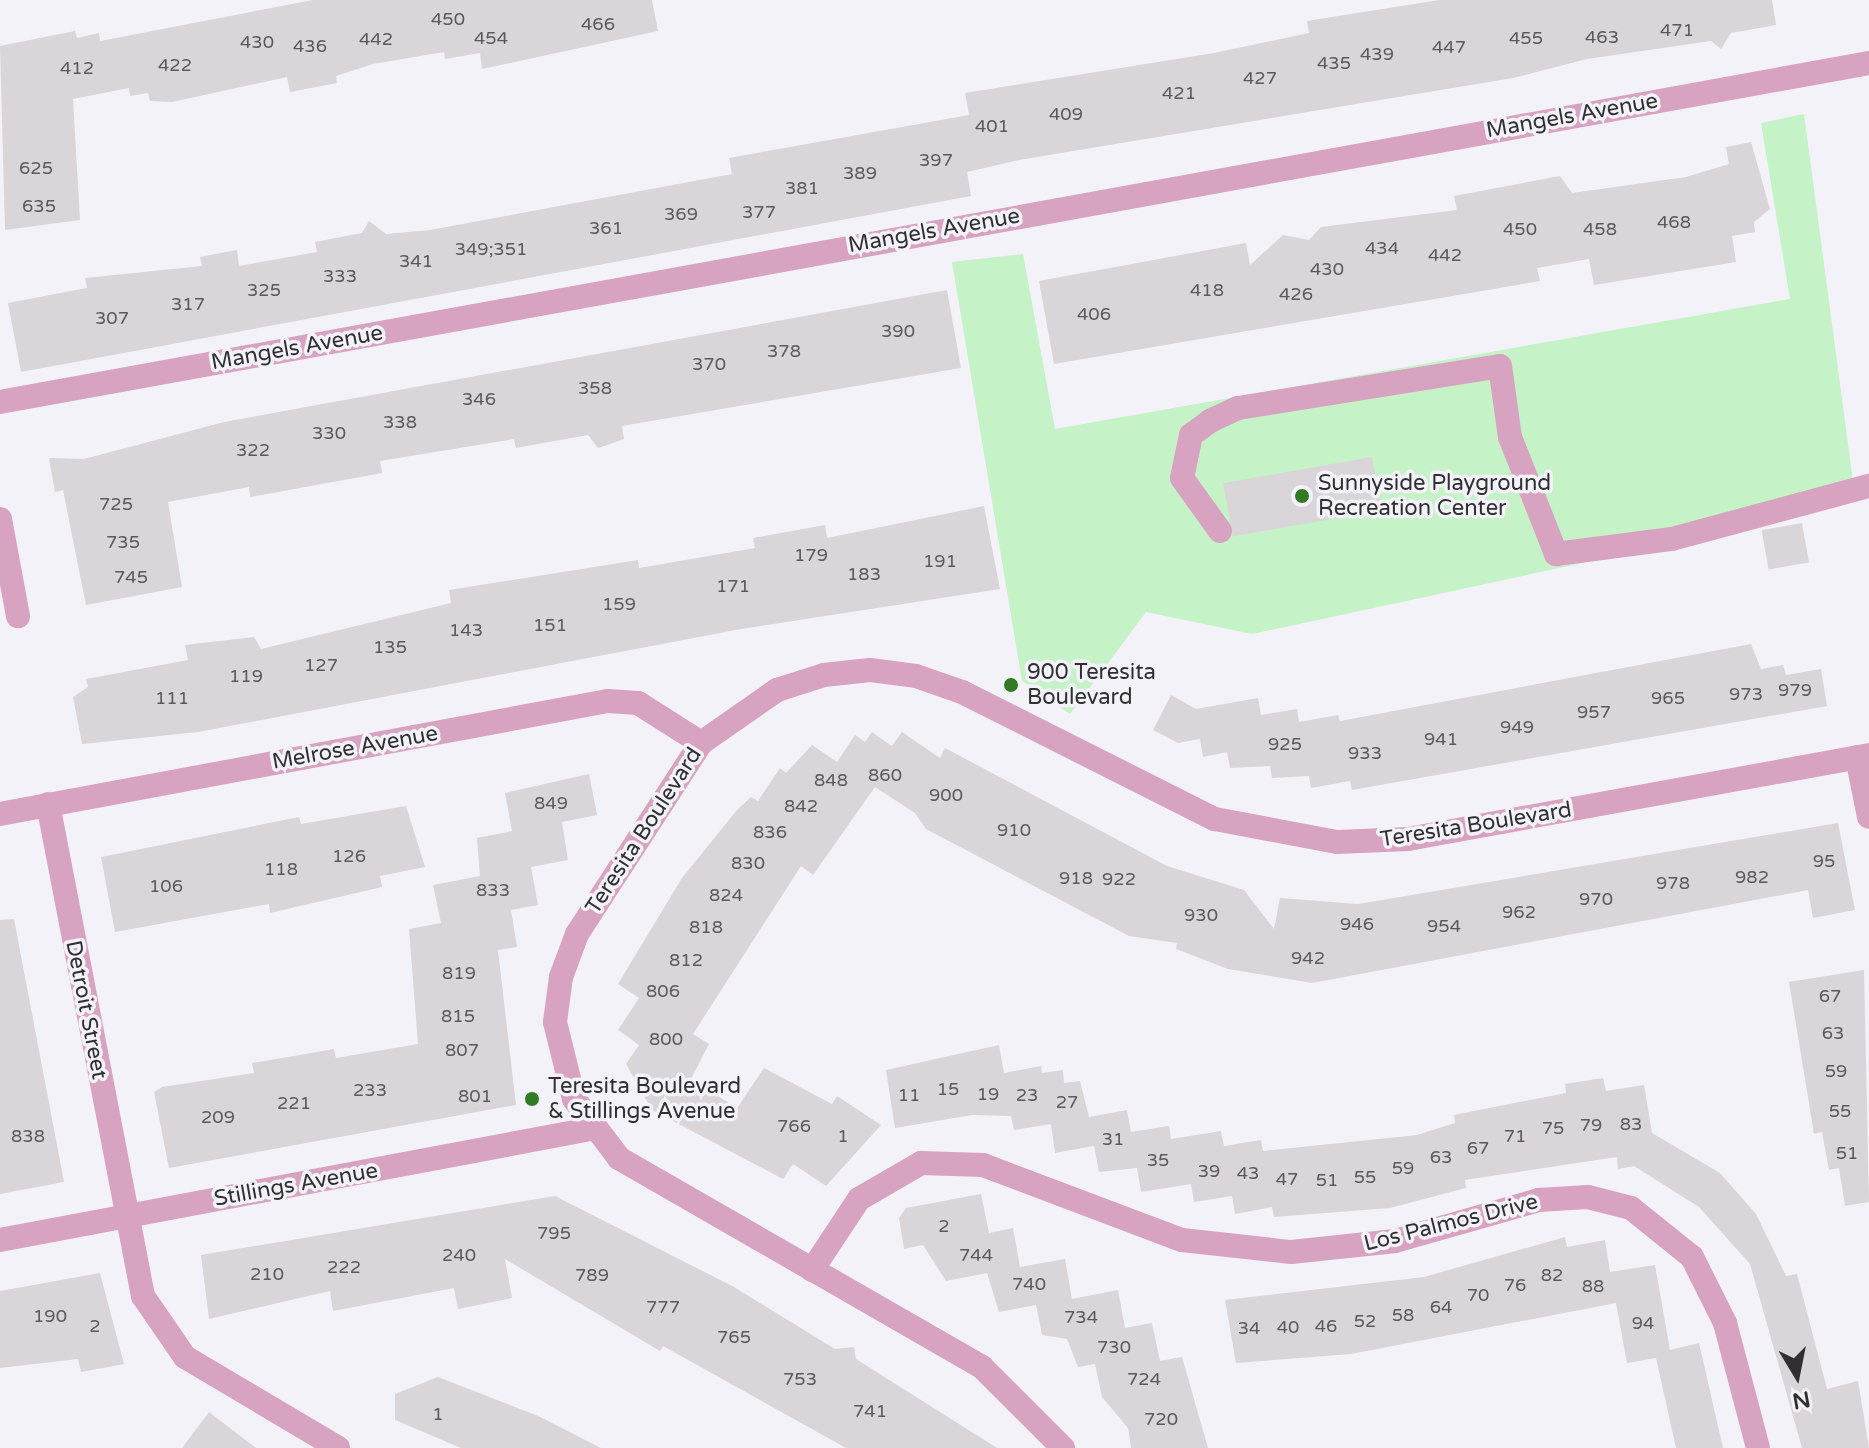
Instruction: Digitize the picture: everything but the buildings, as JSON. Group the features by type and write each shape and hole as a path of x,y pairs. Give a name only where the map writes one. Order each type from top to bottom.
{"street":[{"name":"Mangels Avenue","path":"0,402 1869,63"},
{"path":"1220,531 1182,478 1191,435 1210,421 1238,408 1500,366 1510,437 1556,554 1672,539 1861,488"},
{"path":"0,519 18,616"},
{"name":"Teresita Boulevard","path":"1063,1448 982,1367 619,1158 591,1129 561,1060 555,1022 561,977 577,934 701,743 746,708 801,682 870,670 916,676 962,692 1215,819 1337,842 1408,839 1863,756"},
{"name":"Melrose Avenue","path":"0,814 608,701 638,703 701,743"},
{"path":"1863,756 1869,817"},
{"name":"Detroit Street","path":"48,804 123,1215 143,1296 185,1357 338,1448"},
{"name":"Stillings Avenue","path":"0,1240 591,1129"},
{"name":"Los Palmos Drive","path":"812,1270 859,1199 921,1163 983,1165 1182,1240 1291,1252 1395,1241 1539,1200 1588,1197 1631,1208 1692,1257 1725,1323 1758,1448"}],"green space":[{"path":"1804,114 1854,489 1643,550 1252,634 1146,612 1070,714 1022,681 952,262 1023,254 1055,429 1790,299 1761,123"}],"place":[{"name":"Sunnyside Playground Recreation Center","path":"1302,496"},
{"name":"900 Teresita Boulevard","path":"1011,685"},
{"name":"Teresita Boulevard & Stillings Avenue","path":"532,1099"}]}
